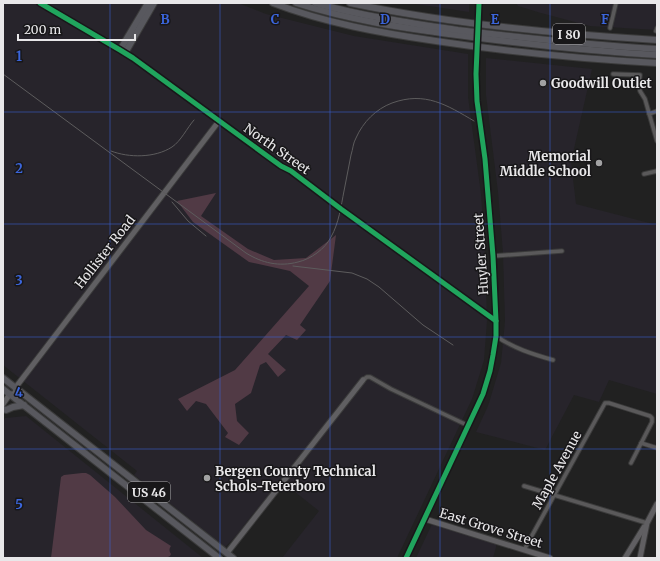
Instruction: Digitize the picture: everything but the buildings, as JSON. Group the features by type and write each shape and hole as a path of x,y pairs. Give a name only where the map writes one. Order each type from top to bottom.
{"highway":[{"path":"122,51 148,3"},
{"path":"122,51 154,3"},
{"name":"I 80","path":"273,3 301,13 338,23 428,40 531,53 602,60 657,63"},
{"name":"I 80","path":"296,3 357,19 442,33 556,47 657,55"},
{"name":"I 80","path":"315,3 371,16 448,28 546,40 657,49"},
{"name":"I 80","path":"350,3 482,24 566,33 657,40"},
{"path":"3,379 10,394 22,398 52,421 64,427"},
{"name":"US 46","path":"3,379 233,558"},
{"name":"US 46","path":"3,389 219,558"},
{"path":"3,409 6,410 24,405"}],"street":[{"name":"North Street","path":"40,3 122,51 496,321"},
{"name":"Huyler Street","path":"406,558 483,394 487,382 496,336 493,256 485,159 477,101 476,74 479,3"},
{"path":"610,28 616,3"},
{"path":"613,74 640,75 639,87 645,99 657,141"},
{"path":"649,114 657,111"},
{"name":"Hollister Road","path":"10,394 14,394 16,390 15,388 219,121"},
{"path":"644,174 657,171"},
{"path":"493,256 562,251"},
{"path":"496,336 520,350 552,360"},
{"path":"227,553 363,380 367,377 370,377 384,386 469,426"},
{"path":"3,404 10,394"},
{"name":"Maple Avenue","path":"524,550 606,403 650,416 653,420 641,443"},
{"path":"631,463 641,443 657,448"},
{"path":"524,486 647,523"},
{"path":"625,558 657,504"},
{"name":"East Grove Street","path":"425,519 550,558"},
{"path":"640,558 647,523"}],"shaded area":[{"path":"3,3 238,3 266,14 354,36 468,54 468,97 481,194 485,254 487,321 484,360 472,399 397,558 282,558 319,511 280,480 237,535 225,547 134,475 137,471 3,365"},
{"path":"409,3 469,3 469,12"},
{"path":"516,3 657,3 657,30 590,26 518,6"},
{"path":"486,58 592,69 571,162 576,204 657,225 657,394 609,380 599,402 574,395 545,450 476,432 488,406 501,363 505,321 503,253 498,192 486,95"},
{"path":"216,193 201,216 248,249 274,260 306,258 336,235 330,281 300,325 306,330 297,340 286,335 268,354 286,370 278,377 266,362 260,365 251,393 235,404 237,421 249,433 239,445 225,437 228,433 206,404 196,401 187,411 178,399 235,370 309,286 290,271 249,262 193,222 177,201"},
{"path":"26,416 203,558 3,558 3,421 5,418"},
{"path":"82,473 90,475 115,497 146,530 171,546 170,556 166,558 51,558 61,477 64,475"},
{"path":"433,522 498,540 493,558 416,558"}],"railway":[{"path":"3,74 246,253 264,262 277,264 298,262 308,259 325,246 336,226 354,142 366,121 375,112 392,103 415,98 425,99 445,105 474,121"},
{"path":"111,151 134,156 150,155 165,151 178,141 194,120"},
{"path":"172,202 188,221 206,236"},
{"path":"293,266 352,273 367,279 379,287 423,325 453,345"}],"cycle path":[{"path":"40,3 133,58 496,321"},
{"path":"406,558 483,394 490,371 496,336 493,256 485,159 477,101 476,74 479,3"}],"place":[{"name":"Goodwill Outlet","path":"543,83"},
{"name":"Memorial Middle School","path":"599,163"},
{"name":"Bergen County Technical Schols-Teterboro","path":"207,478"}]}
